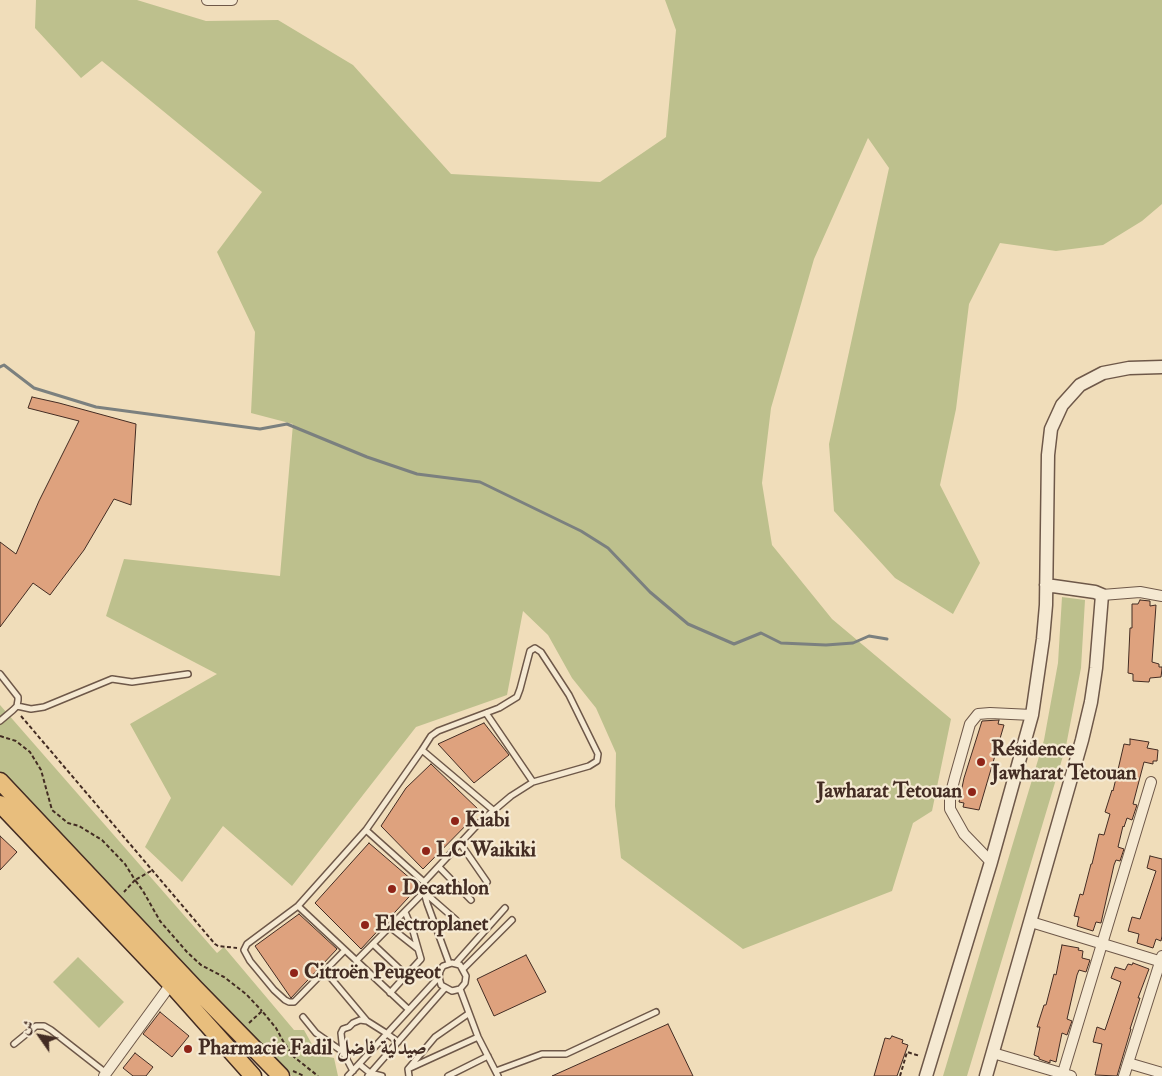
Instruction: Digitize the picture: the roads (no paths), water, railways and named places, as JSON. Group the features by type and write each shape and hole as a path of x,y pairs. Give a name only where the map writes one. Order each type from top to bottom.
{"highway":[{"path":"0,782 201,995 281,1076"},
{"path":"0,804 171,984 253,1076"}],"street":[{"path":"207,0 232,0"},
{"path":"926,1076 991,862 1032,715 1043,639 1046,585 1048,455 1051,429 1062,405 1080,385 1103,373 1129,368 1162,367"},
{"path":"1046,585 1095,592 1102,595 1140,592 1162,596"},
{"path":"986,1076 1082,740 1091,702 1096,668 1102,595"},
{"path":"991,862 964,834 950,809 950,796 955,777 970,724 978,714 990,712 1032,715"},
{"path":"993,1053 1065,1075 1151,782"},
{"path":"1031,922 1161,960 1124,1076"},
{"path":"105,1075 171,984"},
{"path":"1128,1063 1162,1073"}],"lane":[{"path":"345,950 294,1002 289,1002 274,990 259,972 245,953 244,947 298,906 366,830 431,736 448,726 509,703 516,697 520,690 530,651 535,648 541,652 569,695 599,757 596,763 588,766 532,782 493,810 424,882 424,892 449,963"},
{"path":"0,674 18,697 16,707 0,721"},
{"path":"16,707 31,709 44,707 112,679 132,682 188,674"},
{"path":"486,713 532,782"},
{"path":"422,750 493,810"},
{"path":"366,830 424,882"},
{"path":"460,844 487,882"},
{"path":"439,866 471,900"},
{"path":"356,961 424,892"},
{"path":"424,892 456,920"},
{"path":"298,906 408,1010"},
{"path":"456,963 505,908"},
{"path":"390,993 421,959 413,932 404,912"},
{"path":"464,968 512,920"},
{"path":"390,927 418,949"},
{"path":"373,944 407,976"},
{"path":"449,963 456,963 464,968 466,976 464,984 460,989 452,991 444,988 439,981 439,977 440,971 444,966 449,963"},
{"path":"325,971 367,1021 398,1042"},
{"path":"348,1076 439,977"},
{"path":"369,1074 444,988"},
{"path":"460,989 478,1037 497,1073 542,1054 566,1054 656,1012"},
{"path":"409,1076 408,1069 435,1037 468,1014"},
{"path":"303,1018 316,1032 343,1052"},
{"path":"353,1071 343,1052 341,1035 343,1029 360,1020 367,1021"},
{"path":"14,1044 36,1026 44,1026 105,1075"},
{"path":"408,1069 478,1037"},
{"path":"448,1076 488,1056"},
{"path":"359,1064 369,1074 382,1076"}],"waterway":[{"path":"0,367 4,365 34,388 96,407 260,429 287,424 367,457 417,474 480,482 581,531 608,548 650,592 688,624 734,644 761,633 781,643 826,645 853,643 869,636 887,639"}],"place":[{"name":"Résidence Jawharat Tetouan","path":"981,762"},
{"name":"Jawharat Tetouan","path":"972,792"},
{"name":"Kiabi","path":"455,821"},
{"name":"LC Waikiki","path":"426,851"},
{"name":"Decathlon","path":"392,889"},
{"name":"Electroplanet","path":"365,925"},
{"name":"Citroën Peugeot","path":"294,973"},
{"name":"Pharmacie Fadil صيدلية فاضل","path":"188,1049"}]}
